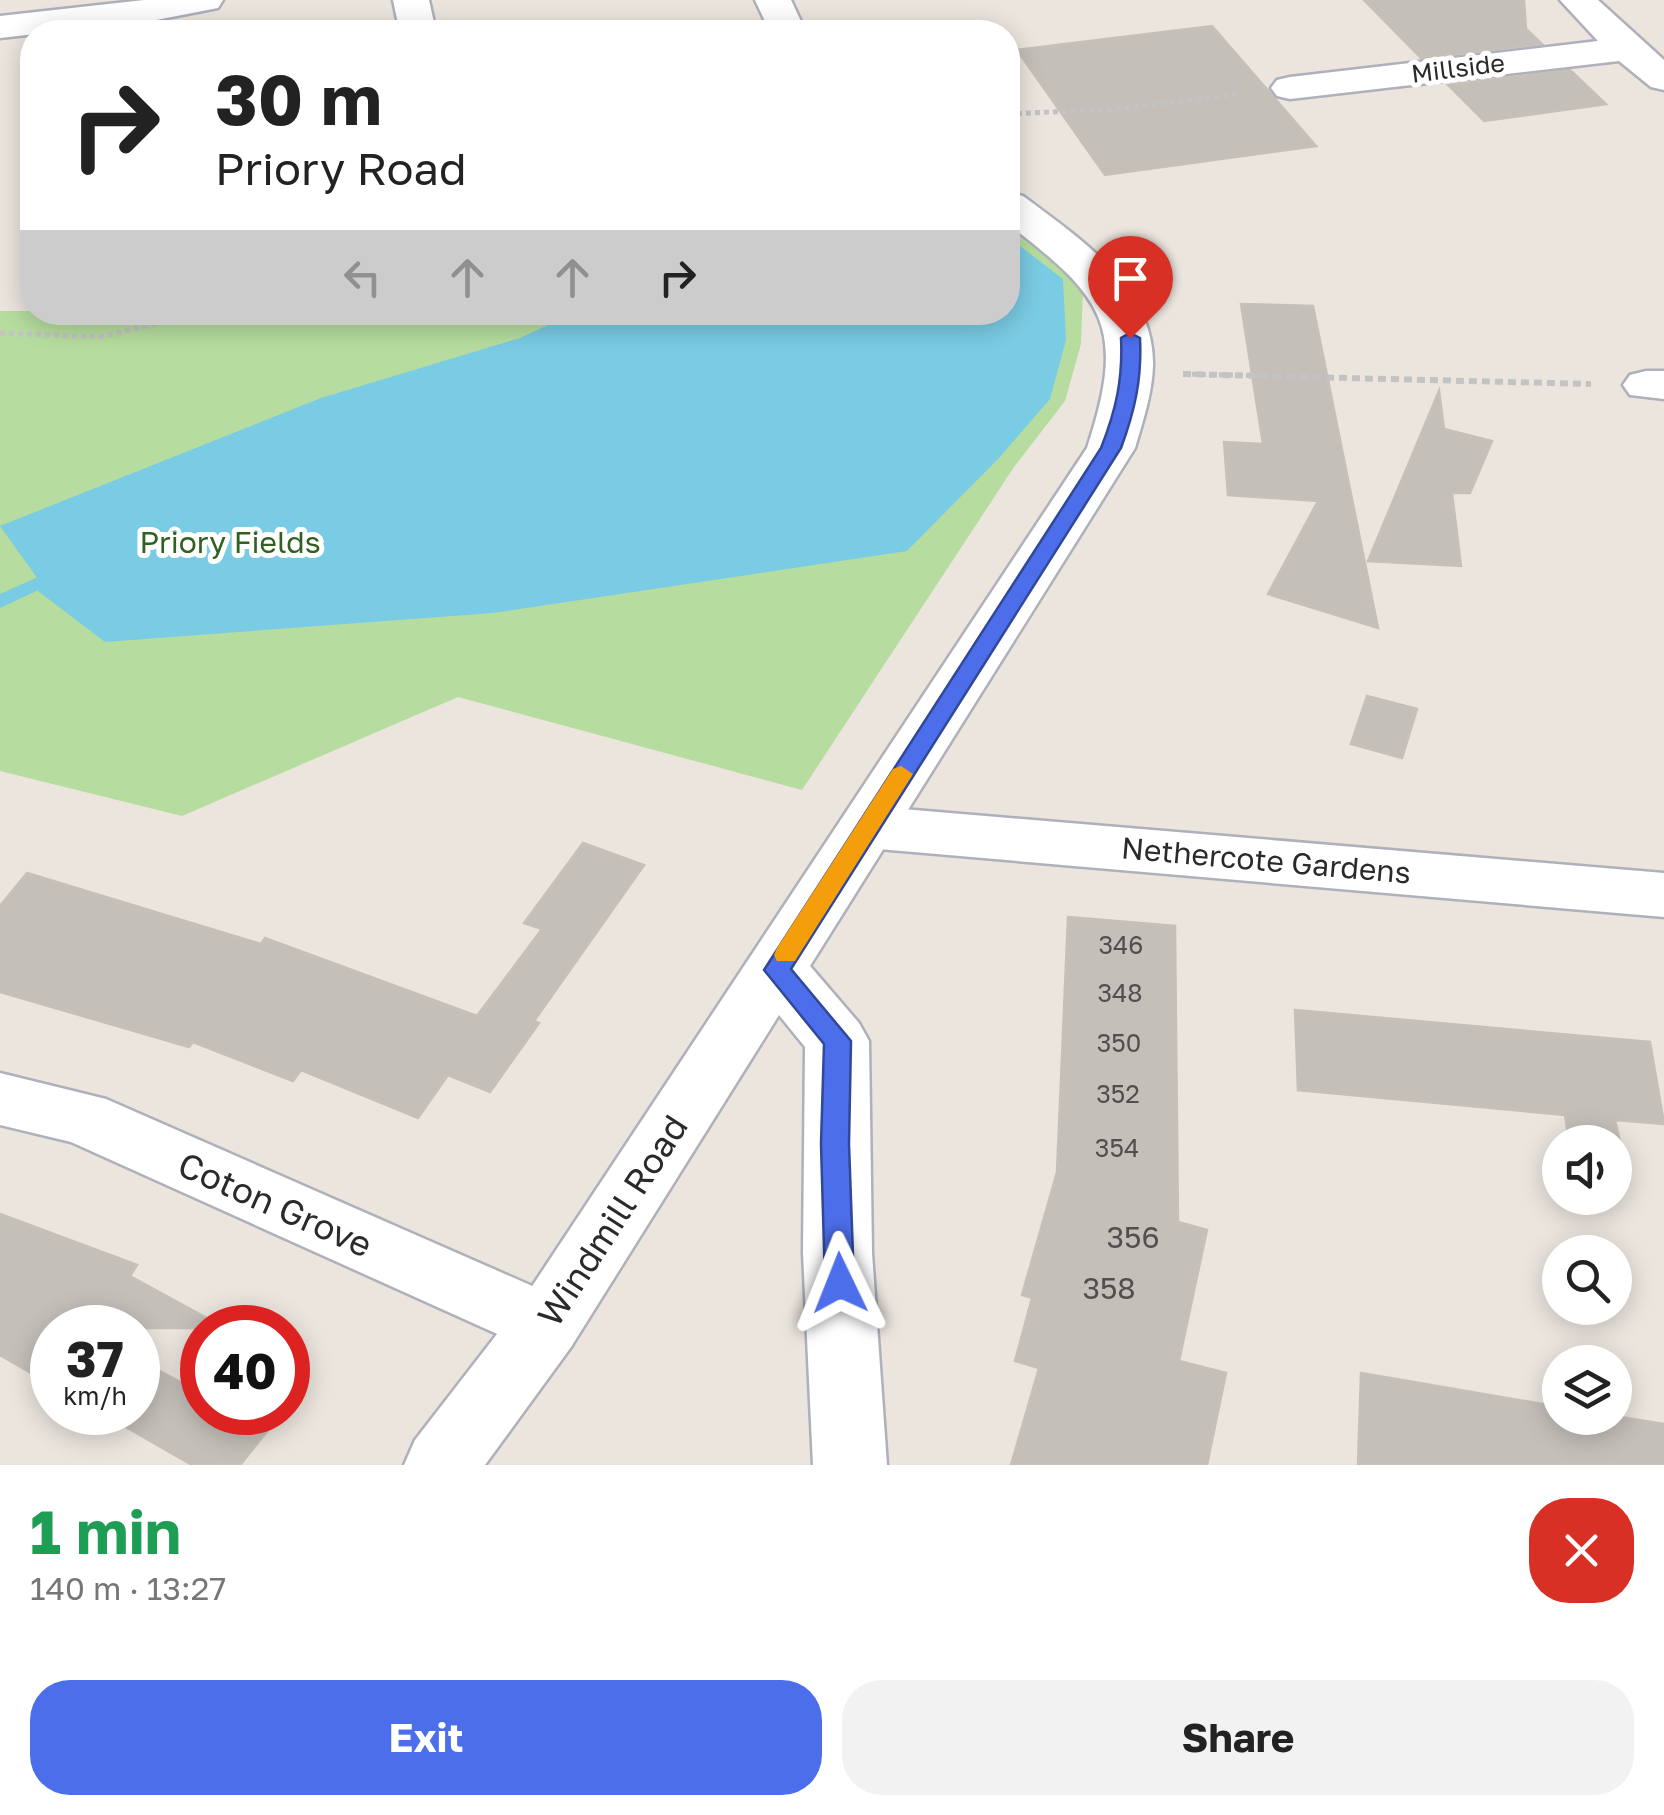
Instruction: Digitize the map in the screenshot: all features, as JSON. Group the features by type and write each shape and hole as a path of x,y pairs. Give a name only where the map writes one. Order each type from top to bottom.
{"street":[{"path":"48,20 206,0"},
{"path":"1578,0 1626,49 1664,78"},
{"name":"Millside","path":"1290,88 1626,49"},
{"path":"1020,215 1106,284 1118,302 1130,338 1132,372"},
{"name":"Windmill Road","path":"440,1465 546,1325 1111,448 1127,406 1132,372"},
{"name":"Nethercote Gardens","path":"867,827 1664,894"},
{"path":"776,970 838,1041 835,1144 843,1387 850,1465"},
{"name":"Coton Grove","path":"0,1098 83,1118 546,1325"}],"path":[{"path":"1020,113 1117,109 1290,88"},
{"path":"0,332 100,337 151,325"},
{"path":"1132,372 1655,385"}],"green space":[{"name":"Priory Fields","path":"1020,232 1062,260 1083,288 1081,344 1065,401 1014,467 802,790 458,697 182,816 0,771 0,311 20,311 20,325 1020,325"}],"water":[{"path":"1020,246 1063,279 1066,340 1050,399 999,458 907,551 493,613 105,642 34,588 40,582 0,526 321,398 520,338 548,325 1020,325"}],"building":[{"path":"1364,0 1524,0 1526,29 1542,44 1421,58"},
{"path":"1212,26 1316,146 1105,175 1020,50"},
{"path":"1570,70 1606,104 1484,121 1448,85"},
{"path":"1241,304 1313,306 1378,628 1268,594 1318,501 1228,495 1224,442 1263,444"},
{"path":"1439,391 1444,429 1492,441 1470,493 1452,493 1461,566 1368,561"},
{"path":"1367,696 1417,709 1402,758 1351,744"},
{"path":"583,843 644,865 534,1021 539,1023 490,1092 448,1075 418,1118 301,1070 293,1081 193,1042 189,1047 0,992 0,906 27,873 261,944 265,938 477,1016 542,929 524,923"},
{"path":"1068,917 1175,926 1178,1222 1207,1230 1179,1361 1226,1373 1207,1465 1011,1465 1039,1368 1015,1361 1032,1298 1022,1295 1057,1172"},
{"path":"1295,1010 1650,1042 1664,1124 1615,1120 1616,1125 1566,1125 1565,1115 1298,1090"},
{"path":"0,1214 137,1265 130,1276 183,1305 180,1328 160,1328 160,1305 30,1305 30,1372 0,1355"},
{"path":"160,1371 180,1382 180,1435 264,1435 240,1465 192,1465 140,1435 160,1435"},
{"path":"1361,1373 1542,1404 1542,1435 1632,1435 1632,1419 1664,1424 1664,1465 1358,1465"}],"waterway":[{"path":"0,602 40,582"}],"slow traffic":[{"path":"786,955 901,774"}],"route":[{"path":"840,1283 835,1144 838,1041 776,970 1111,448 1127,406 1132,372 1130,338"}]}
